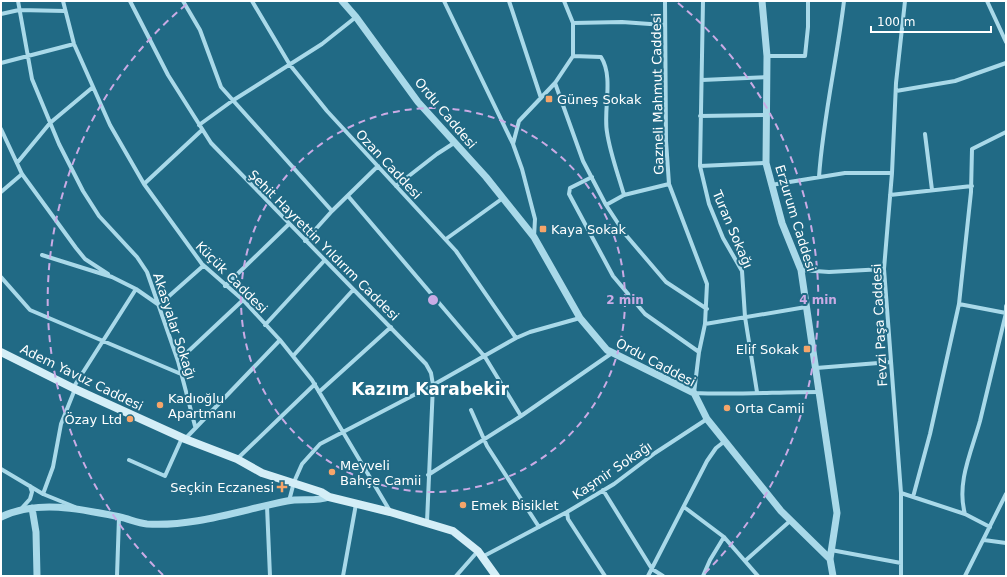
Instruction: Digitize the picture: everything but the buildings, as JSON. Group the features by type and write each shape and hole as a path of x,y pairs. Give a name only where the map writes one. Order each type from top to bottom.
{"main road":[{"name":"Adem Yavuz Caddesi","path":"1,352 74,388 184,438 237,459 262,473 294,482 321,492 329,497 428,522 452,531 480,554 496,576"}],"street":[{"name":"Akasyalar Sokağı","path":"18,1 18,10 32,79 50,123 59,144 99,216 138,257 148,272 178,361 195,426"},
{"name":"Küçük Caddesi","path":"63,1 74,44 93,87 110,125 144,184 187,246 203,266 242,300 280,340 315,384 390,512"},
{"name":"Şehit Hayrettin Yıldırım Caddesi","path":"130,1 168,75 211,144 288,225 391,327 426,364 431,373 433,385 428,475 428,522"},
{"path":"183,1 200,30 221,87 332,211"},
{"name":"Ozan Caddesi","path":"252,1 290,65 327,111 456,251 516,338"},
{"name":"Ordu Caddesi","path":"342,1 356,16 418,102 454,144 504,198 534,237 580,318 607,350 694,393 707,419 790,520 830,560"},
{"path":"444,1 514,144 535,219 534,237"},
{"path":"509,1 541,98"},
{"path":"514,144 519,121 555,83 573,56 573,23 564,1"},
{"name":"Gazneli Mahmut Caddesi","path":"665,1 666,141 669,184 707,284 707,309 699,352 694,393"},
{"name":"Turan Sokağı","path":"703,1 700,166 709,204 723,238 742,271 745,317 757,392"},
{"name":"Erzurum Caddesi","path":"762,1 766,56 766,163 770,185 782,223 801,270 837,512 830,550 830,560"},
{"path":"766,56 805,56 808,27 808,1"},
{"path":"819,177 822,136 844,1"},
{"name":"Fevzi Paşa Caddesi","path":"901,576 901,493 884,269 892,173 896,90 905,1"},
{"path":"986,1 1006,42"},
{"path":"1,14 18,10 65,11"},
{"path":"199,125 232,101 322,44 356,16"},
{"path":"573,23 622,22 664,25"},
{"path":"1,64 74,44"},
{"path":"573,56 601,57 605,63 607,132 624,195"},
{"path":"896,90 955,81 1006,63"},
{"path":"702,80 766,77"},
{"path":"555,83 583,161 606,205 625,234 666,282 707,309"},
{"path":"17,163 50,123 93,87"},
{"path":"700,116 765,115"},
{"path":"1,129 22,174 76,248 86,258 112,277"},
{"path":"144,184 202,130"},
{"path":"913,497 930,434 959,304 972,186 972,149 1006,132"},
{"path":"925,134 932,190"},
{"path":"396,186 437,154 454,144"},
{"path":"700,166 766,163"},
{"path":"305,241 332,211 378,166"},
{"path":"770,185 845,173 892,173"},
{"path":"1,192 22,174"},
{"path":"592,177 570,188 568,194 613,276 645,314 699,352"},
{"path":"606,205 624,195 669,184"},
{"path":"890,195 972,186"},
{"path":"348,196 485,357 521,416"},
{"path":"446,239 504,198"},
{"path":"226,286 288,225"},
{"path":"42,255 112,277 136,289 159,305 203,266"},
{"path":"265,325 324,261"},
{"path":"801,270 829,272 884,269"},
{"path":"1,277 30,310 181,374"},
{"path":"43,494 53,467 61,424 74,388 136,289"},
{"path":"293,356 353,290"},
{"path":"178,361 242,300"},
{"path":"959,304 1006,313"},
{"path":"965,514 963,506 965,470 980,421 1006,313 1006,306"},
{"path":"705,324 806,307"},
{"path":"289,501 294,482 302,464 320,444 344,433 485,357 516,338 530,332 580,318"},
{"path":"319,392 391,327"},
{"path":"129,460 165,476 184,438 280,340"},
{"path":"428,475 521,416 612,353"},
{"path":"816,368 891,362"},
{"path":"237,459 315,384"},
{"path":"694,393 731,395 757,392 819,392"},
{"path":"471,410 484,439 539,527"},
{"name":"Kaşmir Sokağı","path":"480,554 539,527 567,512 603,490 655,453 707,419"},
{"path":"648,576 707,461 716,448 726,441"},
{"path":"1,469 43,494 89,512"},
{"path":"20,510 30,499 32,492 30,486"},
{"path":"603,490 652,569 663,576"},
{"path":"901,493 965,514 990,527"},
{"path":"965,576 1006,494"},
{"path":"1,517 20,510 51,507 119,517 146,524 190,522 289,501 321,500 329,497"},
{"path":"343,576 356,504"},
{"path":"267,506 270,576"},
{"path":"684,507 724,537 758,576"},
{"path":"32,508 36,532 36,576"},
{"path":"567,512 568,519 605,576"},
{"path":"117,576 119,517"},
{"path":"745,561 790,520"},
{"path":"703,576 710,560 724,537"},
{"path":"984,540 1006,543"},
{"path":"830,550 901,563"},
{"path":"456,576 480,554"},
{"path":"830,560 833,576"}],"place":[{"name":"Güneş Sokak","path":"549,99"},
{"name":"Kaya Sokak","path":"543,229"},
{"name":"Elif Sokak","path":"807,349"},
{"name":"Kadıoğlu Apartmanı","path":"160,405"},
{"name":"Orta Camii","path":"727,408"},
{"name":"Özay Ltd","path":"130,419"},
{"name":"Meyveli Bahçe Camii","path":"332,472"},
{"name":"Seçkin Eczanesi","path":"282,487"},
{"name":"Emek Bisiklet","path":"463,505"}],"district":[{"name":"Kazım Karabekir","path":"430,389"}]}
